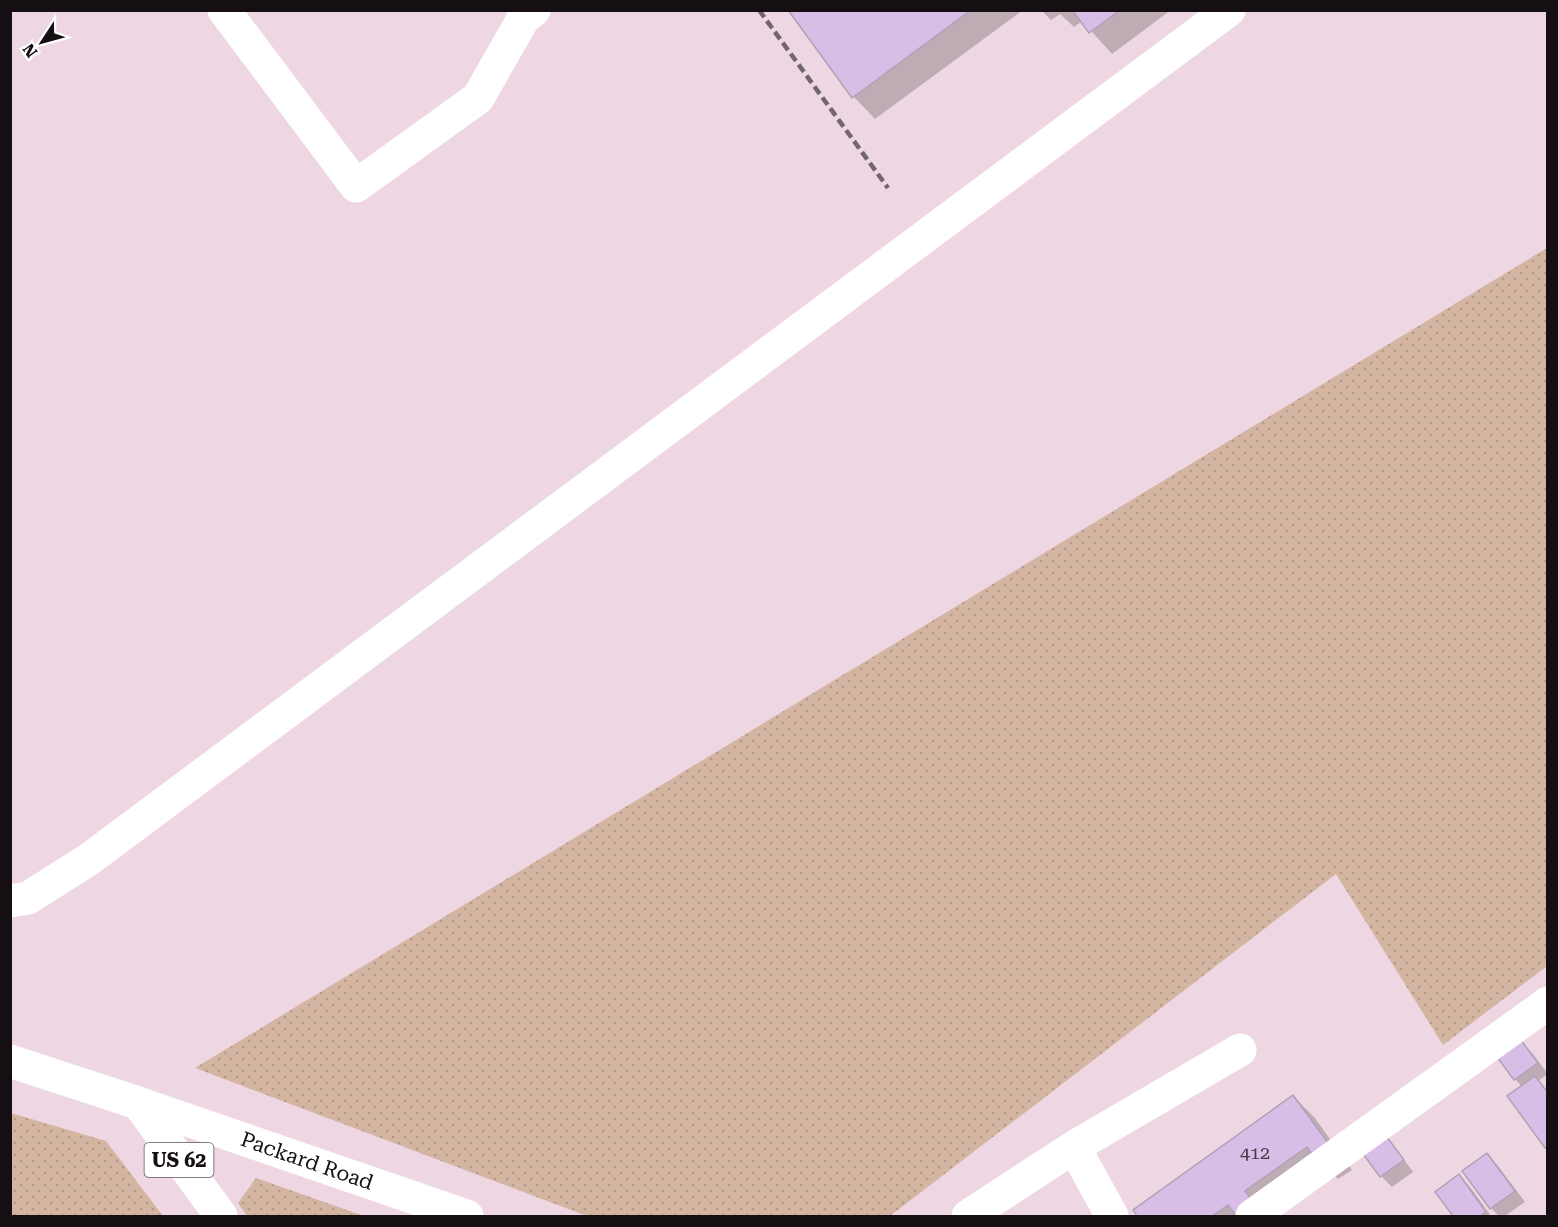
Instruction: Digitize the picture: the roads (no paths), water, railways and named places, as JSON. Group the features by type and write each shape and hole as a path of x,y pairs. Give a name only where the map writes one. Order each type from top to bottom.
{"street":[{"path":"224,10 356,186 478,98 523,19 534,10"},
{"path":"10,901 28,898 88,860 1229,10"},
{"path":"1252,1216 1548,1003"},
{"path":"968,1216 1074,1147 1240,1050"},
{"name":"Packard Road","path":"10,1061 467,1216"},
{"name":"US 62","path":"138,1103 221,1216"},
{"path":"1074,1147 1112,1216"}],"railway":[{"path":"759,10 888,188"}]}
